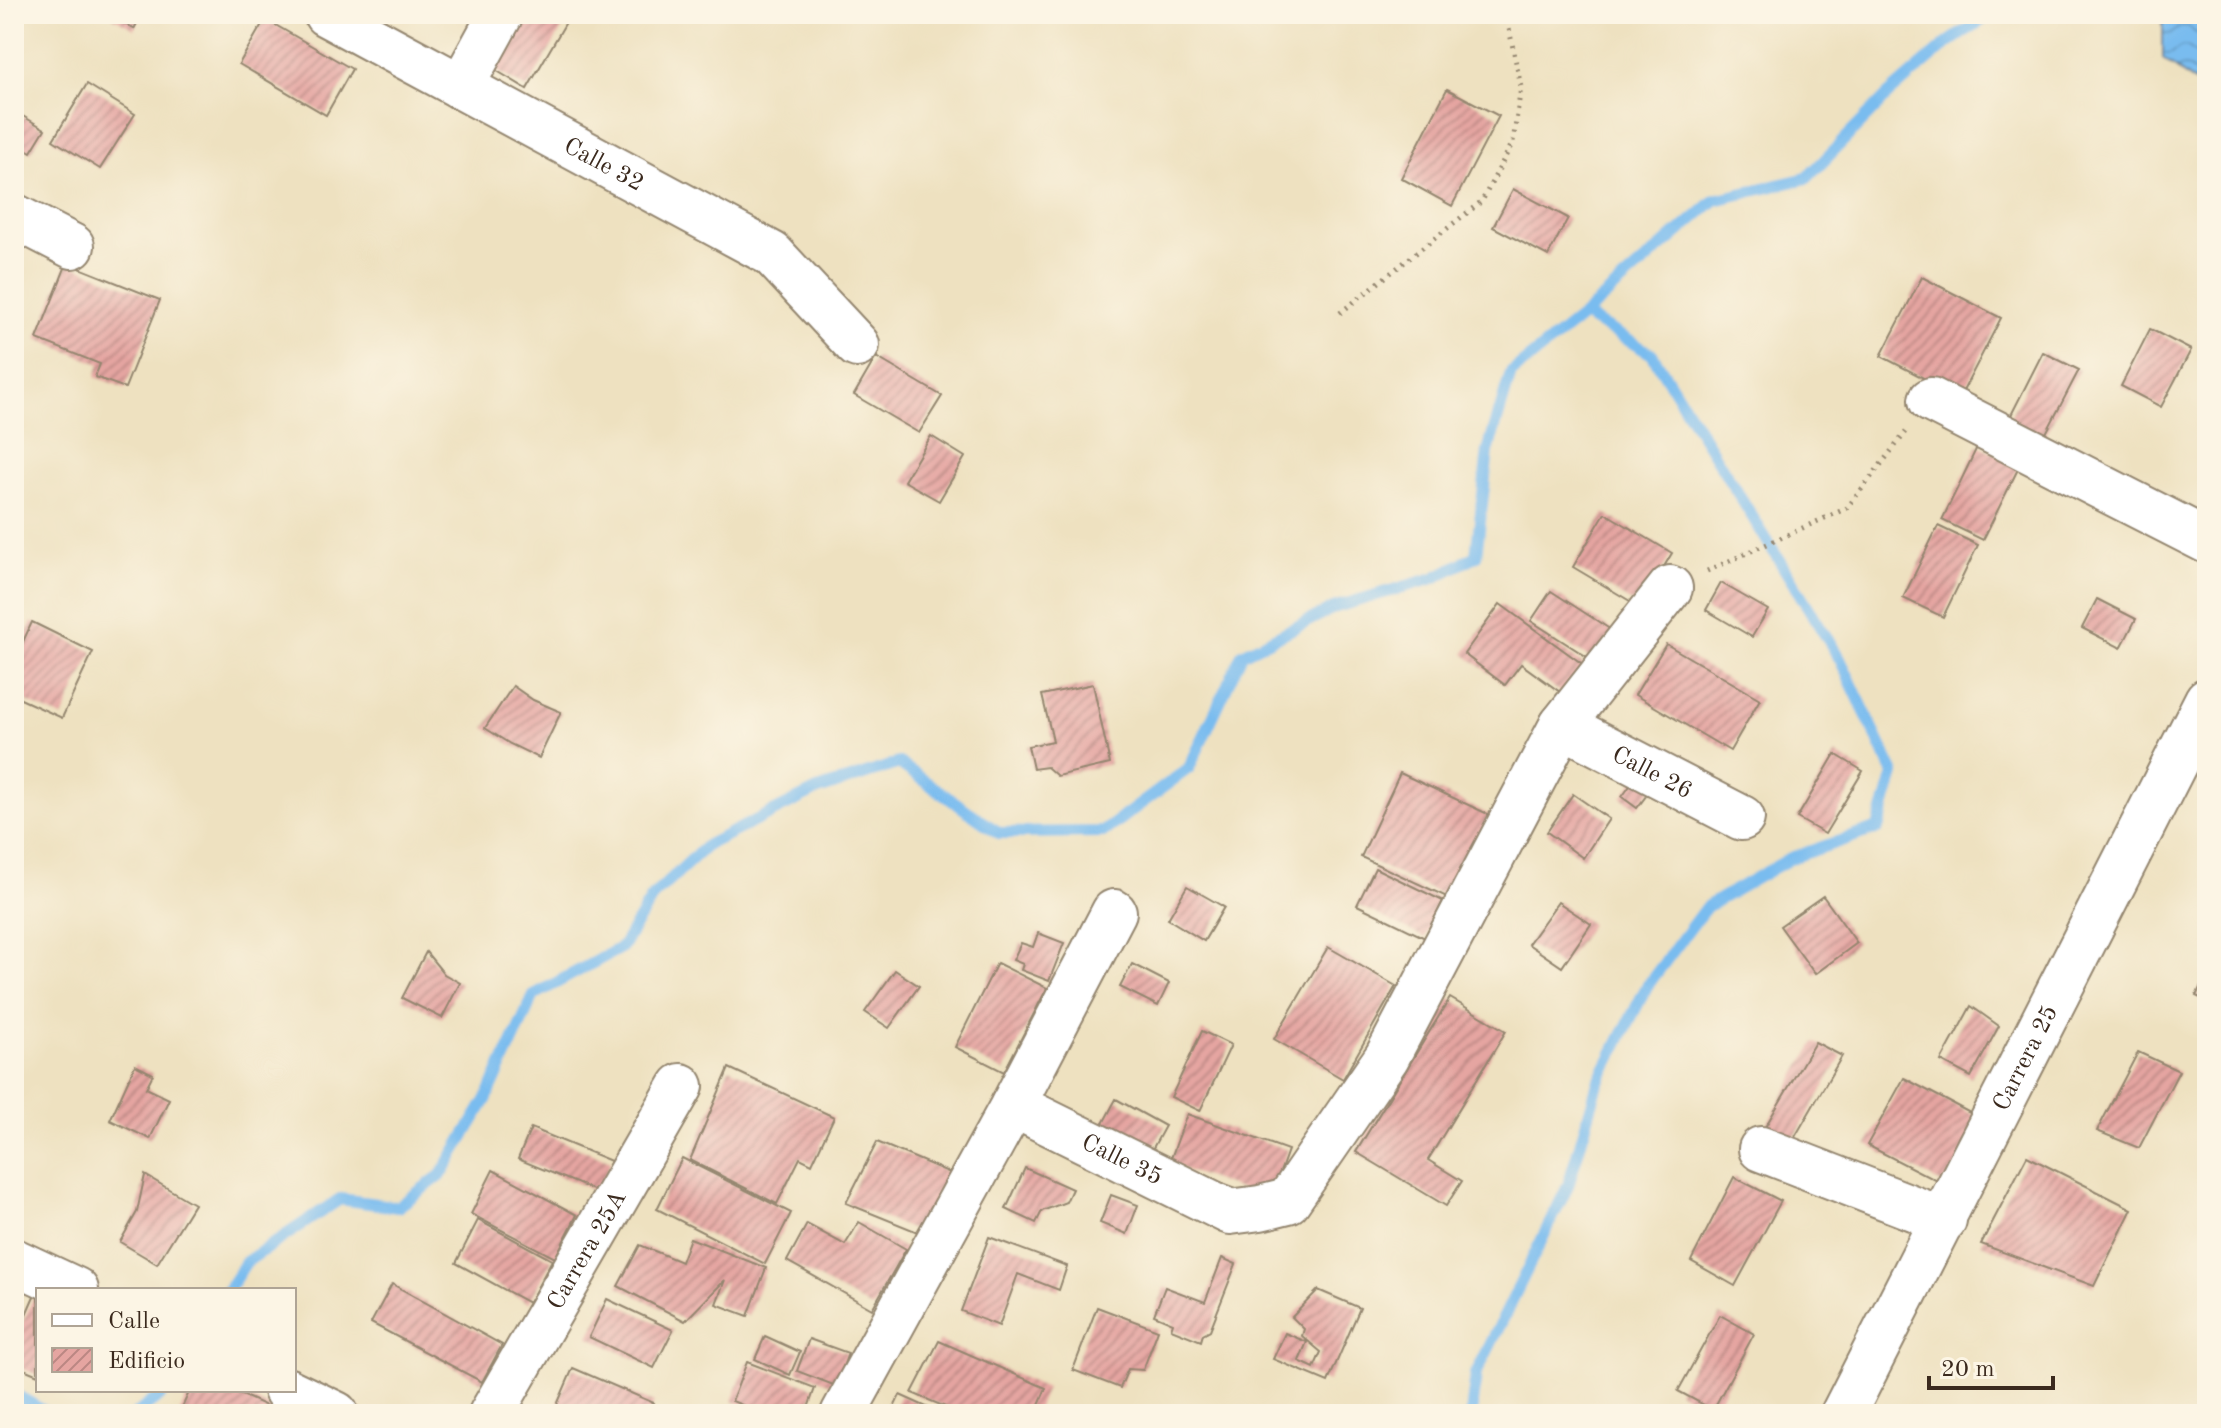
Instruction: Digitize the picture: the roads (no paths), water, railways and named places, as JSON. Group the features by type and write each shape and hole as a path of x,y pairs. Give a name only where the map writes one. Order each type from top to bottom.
{"street":[{"name":"Calle 32","path":"326,14 772,254 857,345"},
{"path":"461,87 501,14"},
{"path":"14,216 72,246"},
{"path":"1931,400 2207,541"},
{"path":"1562,725 1670,588"},
{"name":"Carrera 25","path":"1843,1414 2207,700"},
{"name":"Calle 26","path":"1562,725 1742,818"},
{"name":"Calle 35","path":"1013,1105 1230,1212 1288,1201 1387,1057 1562,725"},
{"path":"843,1414 1013,1105 1114,912"},
{"name":"Carrera 25A","path":"491,1414 681,1086"},
{"path":"1761,1149 1944,1220"},
{"path":"19,1263 72,1288"},
{"path":"290,1392 336,1414"}],"water":[{"path":"2163,14 2207,14 2207,91 2163,59"}],"waterway":[{"path":"229,1288 246,1262 340,1199 398,1207 441,1175 486,1100 534,995 622,947 653,896 707,845 815,791 899,763 999,833 1103,832 1189,768 1242,654 1336,607 1434,578 1476,556 1488,451 1511,373 1584,315 1715,200 1807,178 1888,95 1949,42 1991,14"},
{"path":"1471,1414 1476,1374 1568,1186 1598,1083 1647,986 1706,907 1791,858 1878,828 1894,774 1840,659 1652,354 1584,315"},
{"path":"136,1414 162,1392"},
{"path":"14,1394 49,1414"}]}
